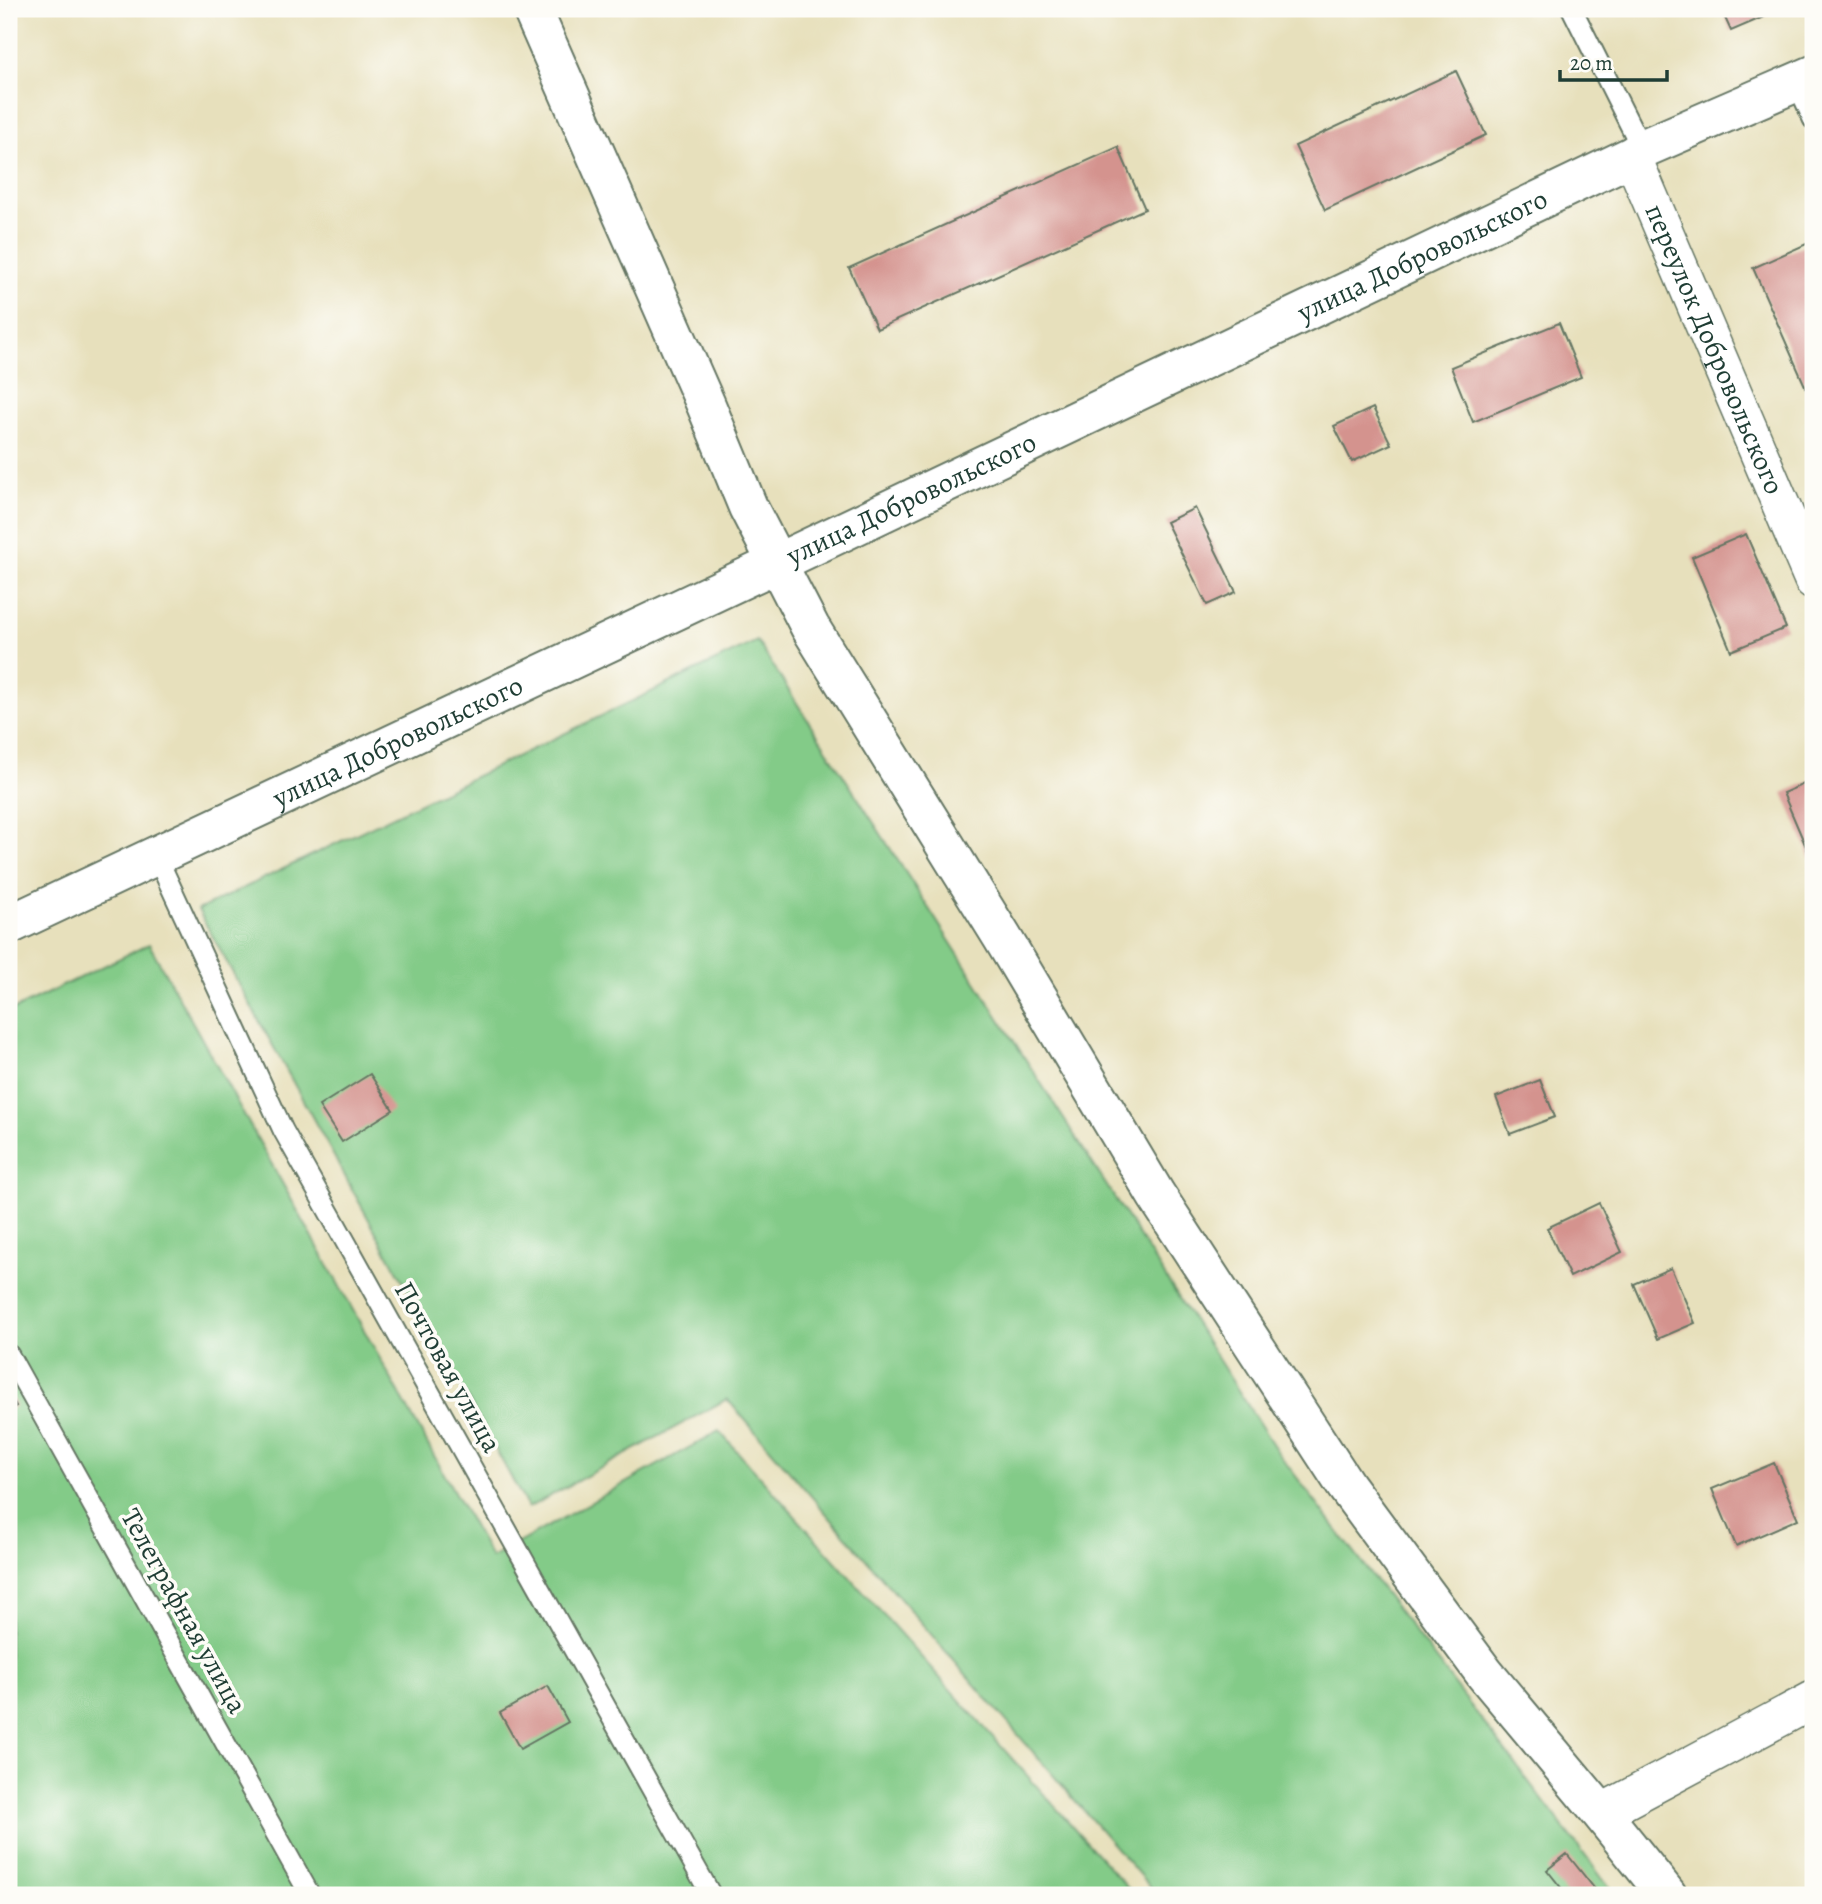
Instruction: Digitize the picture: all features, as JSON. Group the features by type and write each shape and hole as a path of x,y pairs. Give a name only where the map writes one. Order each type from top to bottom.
{"street":[{"path":"532,9 748,506 810,627 1002,937 1156,1195 1346,1486 1485,1674 1601,1813 1660,1893"},
{"name":"улица Добровольского","path":"9,925 777,563 1637,152 1805,79"},
{"name":"переулок Добровольского","path":"1637,152 1813,580"},
{"path":"1601,1813 1813,1700"}],"lane":[{"path":"1572,9 1637,152"},
{"path":"1805,79 1813,119"},
{"name":"Почтовая улица","path":"156,855 283,1130 711,1895"},
{"name":"Телеграфная улица","path":"9,1355 310,1895"}],"green space":[{"path":"757,641 1279,1454 1615,1895 1157,1895 727,1399 528,1508 198,910"},
{"path":"149,944 491,1558 719,1431 1134,1895 9,1895 9,1012"}],"building":[{"path":"1721,9 1782,9 1731,31"},
{"path":"1456,71 1486,135 1325,210 1295,146"},
{"path":"1118,147 1145,209 877,329 849,268"},
{"path":"1813,241 1813,404 1753,268"},
{"path":"1559,323 1581,377 1473,422 1451,367"},
{"path":"1373,408 1391,444 1352,462 1334,426"},
{"path":"1195,508 1236,592 1207,605 1166,522"},
{"path":"1746,534 1786,628 1731,651 1692,557"},
{"path":"1813,780 1813,863 1783,793"},
{"path":"370,1074 393,1110 342,1142 319,1106"},
{"path":"1540,1080 1555,1117 1510,1134 1496,1097"},
{"path":"1599,1203 1622,1252 1570,1277 1547,1228"},
{"path":"1671,1268 1695,1323 1658,1339 1634,1284"},
{"path":"9,1393 16,1406 9,1410"},
{"path":"1774,1463 1798,1519 1736,1546 1712,1489"},
{"path":"548,1686 568,1722 520,1749 500,1713"},
{"path":"1567,1854 1598,1893 1596,1895 1567,1895 1547,1870"}]}
